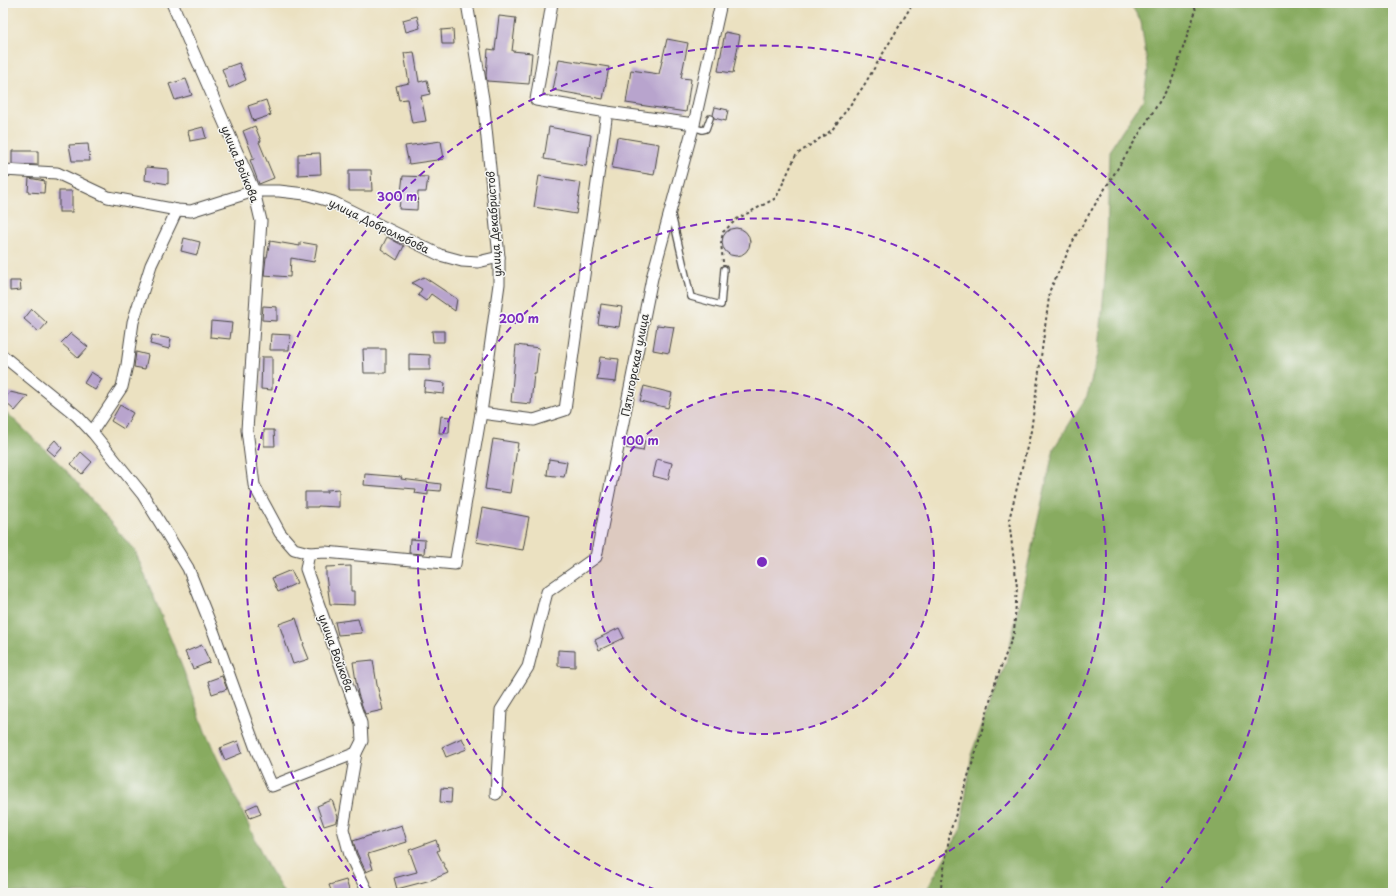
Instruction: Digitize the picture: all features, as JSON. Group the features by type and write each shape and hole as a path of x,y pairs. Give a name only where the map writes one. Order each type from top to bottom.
{"street":[{"name":"улица Войкова","path":"172,3 254,191 261,221 247,430 254,486 280,533 294,549 309,553 306,569 361,723 362,741 356,753 344,829 350,855 368,893"},
{"name":"улица Декабристов","path":"309,553 325,552 455,564 481,413 499,284 499,257 483,99 467,3"},
{"path":"552,3 536,100 693,125"},
{"name":"Пятигорская улица","path":"496,794 501,710 528,667 547,592 596,557 652,278 693,125 721,3"},
{"path":"481,413 534,420 565,410 607,112"},
{"name":"улица Добролюбова","path":"3,170 57,173 108,197 177,210 191,211 254,191 279,191 305,194 333,202 440,255 462,261 478,262 499,257"},
{"path":"92,432 122,387 127,365 133,322 149,272 177,210"},
{"path":"3,356 77,416 92,432 143,495 188,568 214,632 256,749 272,786 356,753"}],"lane":[{"path":"693,125 702,130 706,129 710,118"},
{"path":"670,209 691,297 721,305 724,269"}],"path":[{"path":"724,269 721,243 723,232 737,219 776,198 796,155 832,130 863,87 913,3"},
{"path":"940,893 950,832 975,755 996,680 1014,633 1017,587 1009,520 1031,431 1050,290 1076,235 1171,83 1196,10 1193,3"}],"green space":[{"path":"1130,3 1393,3 1393,893 925,893 961,829 972,752 1006,663 1054,448 1087,396 1099,351 1107,253 1109,151 1143,100 1148,70 1141,22"},
{"path":"3,409 64,468 135,551 183,669 206,734 268,867 284,893 3,893"}],"building":[{"path":"417,16 420,28 406,32 403,20"},
{"path":"499,16 516,18 512,51 532,53 529,84 487,81 488,49 495,50"},
{"path":"453,29 454,44 442,44 441,30"},
{"path":"725,32 740,35 733,73 718,71"},
{"path":"667,39 688,43 681,78 691,79 686,112 626,103 631,70 659,74"},
{"path":"414,52 419,82 427,80 430,94 421,96 426,121 412,123 407,99 399,100 396,86 409,83 404,53"},
{"path":"559,59 609,67 603,99 553,90"},
{"path":"239,63 246,80 229,88 222,69"},
{"path":"186,79 192,95 175,100 169,84"},
{"path":"266,100 271,115 253,121 248,106"},
{"path":"715,107 728,110 726,121 714,118 713,115"},
{"path":"255,126 261,141 259,142 274,178 259,184 250,160 254,159 243,131"},
{"path":"203,127 206,138 190,141 188,131"},
{"path":"549,127 591,135 586,166 544,159"},
{"path":"617,137 659,144 654,175 612,168"},
{"path":"441,141 444,159 409,164 405,146"},
{"path":"88,144 90,161 72,161 69,145"},
{"path":"12,151 38,151 38,165 12,164"},
{"path":"320,153 321,174 298,175 298,154"},
{"path":"146,167 168,169 168,184 145,180"},
{"path":"349,170 371,170 372,191 349,191"},
{"path":"403,176 428,177 426,192 418,192 417,210 399,209"},
{"path":"539,176 581,183 576,214 534,207"},
{"path":"29,178 45,181 44,193 28,192"},
{"path":"59,191 72,191 72,212 59,212"},
{"path":"736,228 746,232 750,242 746,252 736,256 726,252 722,242 726,232"},
{"path":"387,237 404,246 397,260 381,249"},
{"path":"184,238 200,242 197,255 181,251"},
{"path":"270,241 300,246 300,242 317,245 314,262 291,258 290,277 264,275"},
{"path":"424,277 457,299 455,311 431,294 426,301 418,295 422,289 412,283"},
{"path":"10,281 20,281 21,290 10,291"},
{"path":"601,304 622,307 619,327 598,324"},
{"path":"263,306 277,307 277,321 262,320"},
{"path":"32,309 47,323 39,332 24,319"},
{"path":"211,321 232,323 230,339 210,337"},
{"path":"657,325 674,327 669,353 653,350"},
{"path":"432,331 444,331 444,342 433,342"},
{"path":"71,333 88,347 78,358 61,343"},
{"path":"271,334 290,335 289,350 270,350"},
{"path":"152,335 171,339 169,349 150,344"},
{"path":"516,345 539,348 536,373 534,373 531,404 511,402"},
{"path":"363,349 386,349 386,373 364,373"},
{"path":"136,352 148,355 145,369 134,367"},
{"path":"409,354 430,355 430,370 409,370"},
{"path":"262,357 272,357 272,390 261,389"},
{"path":"600,357 619,359 616,382 597,380"},
{"path":"91,372 102,379 95,390 84,383"},
{"path":"425,381 445,383 444,394 424,392"},
{"path":"644,386 672,393 668,408 640,401"},
{"path":"10,392 28,396 15,411 3,400"},
{"path":"120,405 133,413 124,429 111,421"},
{"path":"441,416 450,417 449,433 439,433"},
{"path":"264,430 274,430 275,446 264,446"},
{"path":"628,437 645,441 643,451 626,448"},
{"path":"493,439 518,443 510,493 485,489"},
{"path":"55,440 62,448 55,456 47,449"},
{"path":"81,452 92,462 82,474 71,464"},
{"path":"549,459 567,462 564,477 547,475"},
{"path":"657,459 672,463 668,480 653,476"},
{"path":"365,474 402,477 401,479 441,484 440,491 428,490 428,495 415,493 416,489 364,485"},
{"path":"339,489 339,507 305,507 305,492 327,492 327,490"},
{"path":"482,508 529,517 523,550 476,542"},
{"path":"410,539 425,540 424,554 409,553"},
{"path":"351,566 351,591 354,591 354,605 330,604 326,567"},
{"path":"291,570 297,583 278,592 272,578"},
{"path":"296,618 309,659 293,664 279,624"},
{"path":"358,619 362,633 338,635 335,622"},
{"path":"619,628 624,638 599,650 595,640"},
{"path":"202,645 210,662 193,669 185,652"},
{"path":"558,650 575,651 575,667 558,666"},
{"path":"373,660 383,710 365,714 358,694 353,662"},
{"path":"222,676 227,689 212,694 208,681"},
{"path":"462,738 467,749 446,757 442,747"},
{"path":"238,741 242,753 225,760 220,748"},
{"path":"441,788 452,789 451,803 440,802"},
{"path":"332,800 338,817 337,822 324,826 317,806"},
{"path":"257,804 261,814 250,818 246,809"},
{"path":"402,825 407,842 368,854 373,869 366,872 353,841"},
{"path":"436,840 439,850 437,851 448,873 431,880 397,889 394,878 417,872 409,850"},
{"path":"346,880 350,893 332,893 329,885"}]}
